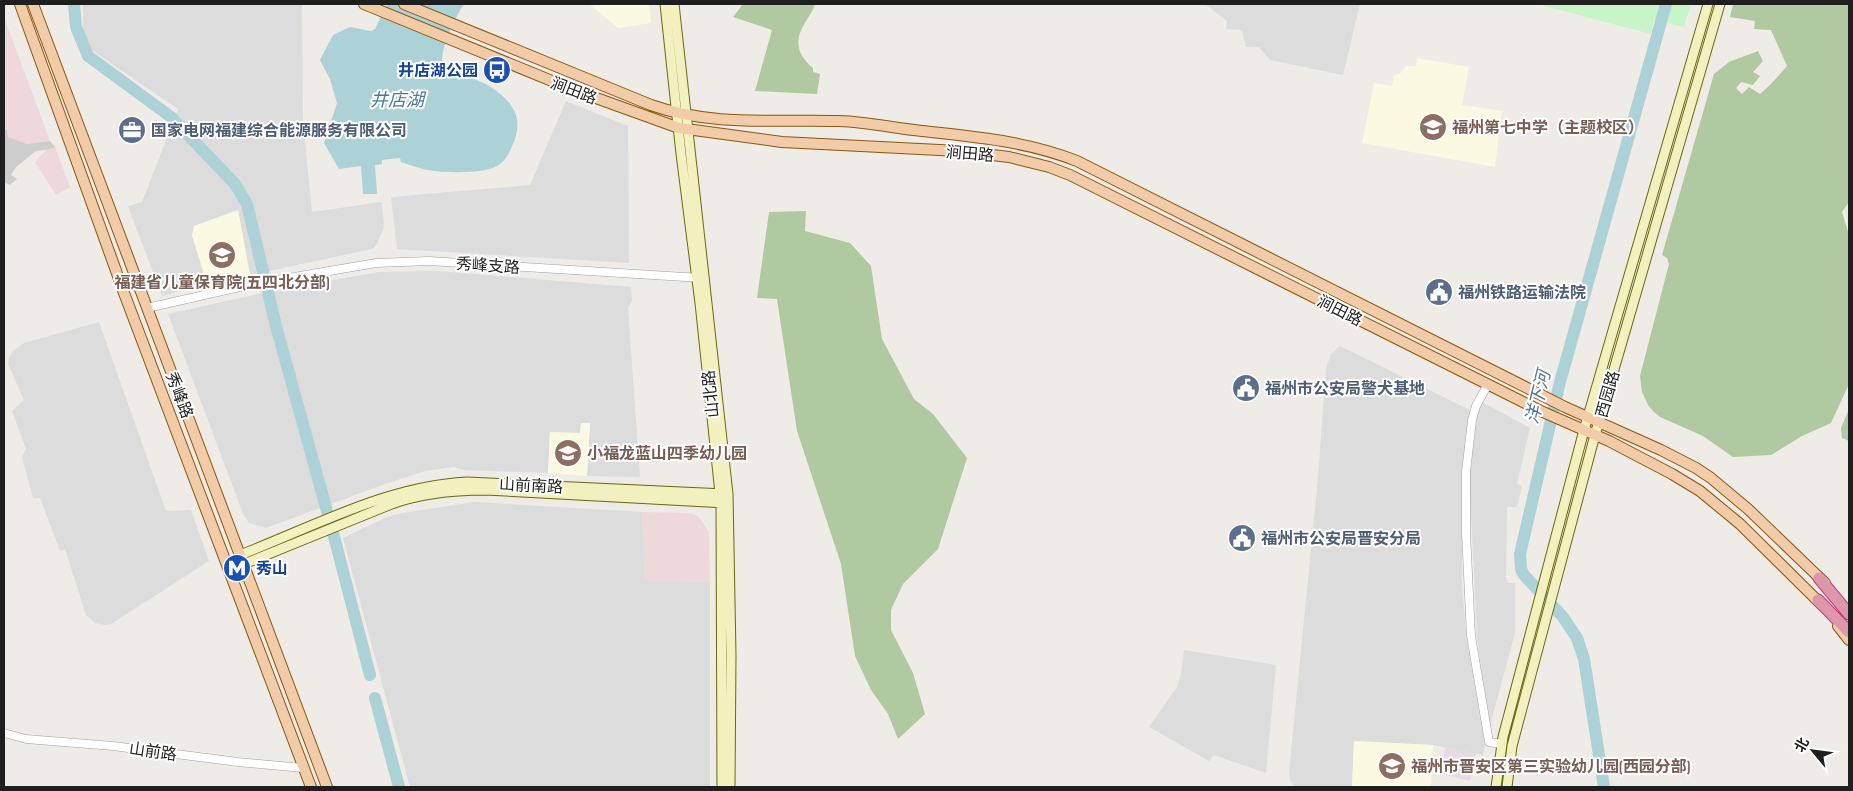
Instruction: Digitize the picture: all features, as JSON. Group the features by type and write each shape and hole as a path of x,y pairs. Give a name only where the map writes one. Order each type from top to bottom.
{"highway":[{"path":"1819,578 1849,614"},
{"path":"1818,600 1849,632"}],"main road":[{"name":"秀峰路","path":"20,4 124,293 311,787"},
{"name":"秀峰路","path":"33,4 327,787"},
{"name":"涧田路","path":"364,4 574,90 684,129 782,142 959,151 1009,157 1048,167 1092,184 1543,412 1595,435 1672,474 1705,495 1740,524 1818,600 1849,640"},
{"name":"涧田路","path":"404,4 651,105 682,114 761,122 848,122 1013,142 1055,153 1110,177 1565,408 1661,450 1706,475 1757,517 1849,606"},
{"name":"山北路","path":"665,4 684,129 725,498 731,655 730,787"},
{"name":"山北路","path":"674,4 682,114"},
{"name":"西园路","path":"1496,787 1501,744 1584,430 1708,4"},
{"name":"西园路","path":"1508,787 1512,746 1598,422 1720,4"},
{"name":"山前南路","path":"242,559 338,515 409,491 444,484 461,482 725,498"},
{"name":"山前南路","path":"242,559 320,534 400,501 428,494 460,490 486,490 725,498"},
{"name":"山北路","path":"722,787 725,498"}],"street":[{"name":"秀峰支路","path":"147,308 272,280 376,262 412,260 701,278"},
{"path":"1488,384 1474,410 1467,460 1468,593 1472,645 1489,742 1501,744"},
{"name":"山前路","path":"4,734 26,740 112,746 209,759 303,768"}],"shaded area":[{"path":"83,4 302,4 303,121 312,212 382,202 384,227 377,244 372,249 250,275 238,211 192,235 207,284 162,296 128,206 142,202 178,109 90,49 83,32"},
{"path":"589,4 649,4 651,23 618,28"},
{"path":"1205,4 1360,4 1343,75 1270,60 1259,47 1246,47 1242,30 1226,29 1227,21"},
{"path":"4,20 50,141 27,144 8,137 7,130 4,129"},
{"name":"福州第七中学（主题校区）","path":"1417,58 1469,67 1462,105 1502,111 1495,167 1362,143 1374,83 1392,86 1394,76 1402,72 1406,66 1416,66"},
{"path":"566,101 628,126 629,263 397,249 391,197 530,185"},
{"path":"4,129 7,130 8,137 27,144 50,141 55,147 36,151 16,167 11,175 17,179 10,185 4,182"},
{"path":"55,147 70,187 56,195 35,162 46,150"},
{"name":"福建省儿童保育院(五四北分部)","path":"238,210 250,275 207,284 192,235 194,226"},
{"path":"439,271 631,287 632,300 628,308 640,477 587,476 590,424 581,423 580,433 550,432 548,473 463,470 454,467 425,471 266,528 249,523 243,514 168,314 267,292 379,272"},
{"path":"99,322 166,511 191,510 209,561 111,624 105,625 95,623 86,615 65,549 60,551 40,498 33,498 22,457 26,449 12,411 24,400 8,364 13,351 24,343"},
{"path":"1340,346 1470,410 1462,472 1462,586 1466,635 1485,746 1483,755 1433,745 1354,741 1352,787 1294,787 1290,780 1289,772 1318,478 1326,368 1331,354"},
{"path":"1482,402 1530,428 1517,484 1522,486 1517,507 1507,507 1506,578 1508,583 1515,583 1515,633 1490,726 1477,639 1469,470 1475,423"},
{"name":"小福龙蓝山四季幼儿园","path":"581,423 590,423 587,476 548,473 550,432 580,433"},
{"path":"475,502 642,512 645,580 710,582 710,787 410,787 343,538 389,516"},
{"path":"642,512 691,513 699,517 709,532 710,582 645,581"},
{"path":"1184,650 1276,665 1266,773 1214,755 1209,761 1149,727 1177,687 1181,674"},
{"name":"福州市晋安区第三实验幼儿园(西园分部)","path":"1354,741 1433,745 1431,787 1352,787"},
{"path":"1446,747 1476,754 1470,781 1439,773"}],"green space":[{"path":"743,4 815,4 802,28 798,41 800,52 807,63 813,68 813,72 820,74 817,94 755,91 772,30 733,17"},
{"path":"1537,4 1691,4 1684,27 1654,20 1651,34"},
{"path":"1733,4 1849,4 1849,202 1842,212 1849,235 1849,384 1831,423 1802,436 1771,455 1733,457 1703,436 1660,417 1653,411 1642,392 1640,376 1669,264 1667,258 1662,255 1714,74 1729,62 1758,51 1763,61 1753,72 1760,76 1753,85 1741,82 1736,88 1742,94 1749,87 1760,94 1787,66 1771,30 1754,29 1755,21 1730,17"},
{"path":"806,211 805,231 850,243 871,266 882,339 914,399 933,414 967,458 938,549 903,584 891,610 891,630 913,673 925,714 898,739 888,714 871,690 855,656 841,564 797,431 777,299 757,298 769,212"},
{"path":"1849,409 1849,441 1842,438 1841,428"}],"water":[{"name":"井店湖","path":"387,4 464,4 453,24 443,51 443,64 450,71 496,90 513,108 517,119 516,134 508,154 498,165 480,171 449,172 420,168 401,162 400,158 382,160 382,164 375,165 377,194 363,194 361,166 339,169 324,143 337,103 330,79 320,60 333,35 350,27 371,31 375,29"}],"waterway":[{"path":"74,4 76,27 88,56 171,117 235,184 247,204 276,326 370,675"},
{"name":"洋下河","path":"1604,787 1584,659 1577,638 1563,617 1524,575 1521,569 1520,554 1560,382 1666,4"},
{"path":"375,698 399,787"}],"place":[{"name":"井店湖公园","path":"497,70"},
{"name":"福州第七中学（主题校区）","path":"1433,127"},
{"name":"国家电网福建综合能源服务有限公司","path":"132,130"},
{"name":"福建省儿童保育院(五四北分部)","path":"222,255"},
{"name":"福州铁路运输法院","path":"1439,292"},
{"name":"福州市公安局警犬基地","path":"1246,388"},
{"name":"小福龙蓝山四季幼儿园","path":"568,453"},
{"name":"福州市公安局晋安分局","path":"1242,538"},
{"name":"秀山","path":"237,568"},
{"name":"福州市晋安区第三实验幼儿园(西园分部)","path":"1392,766"}]}
